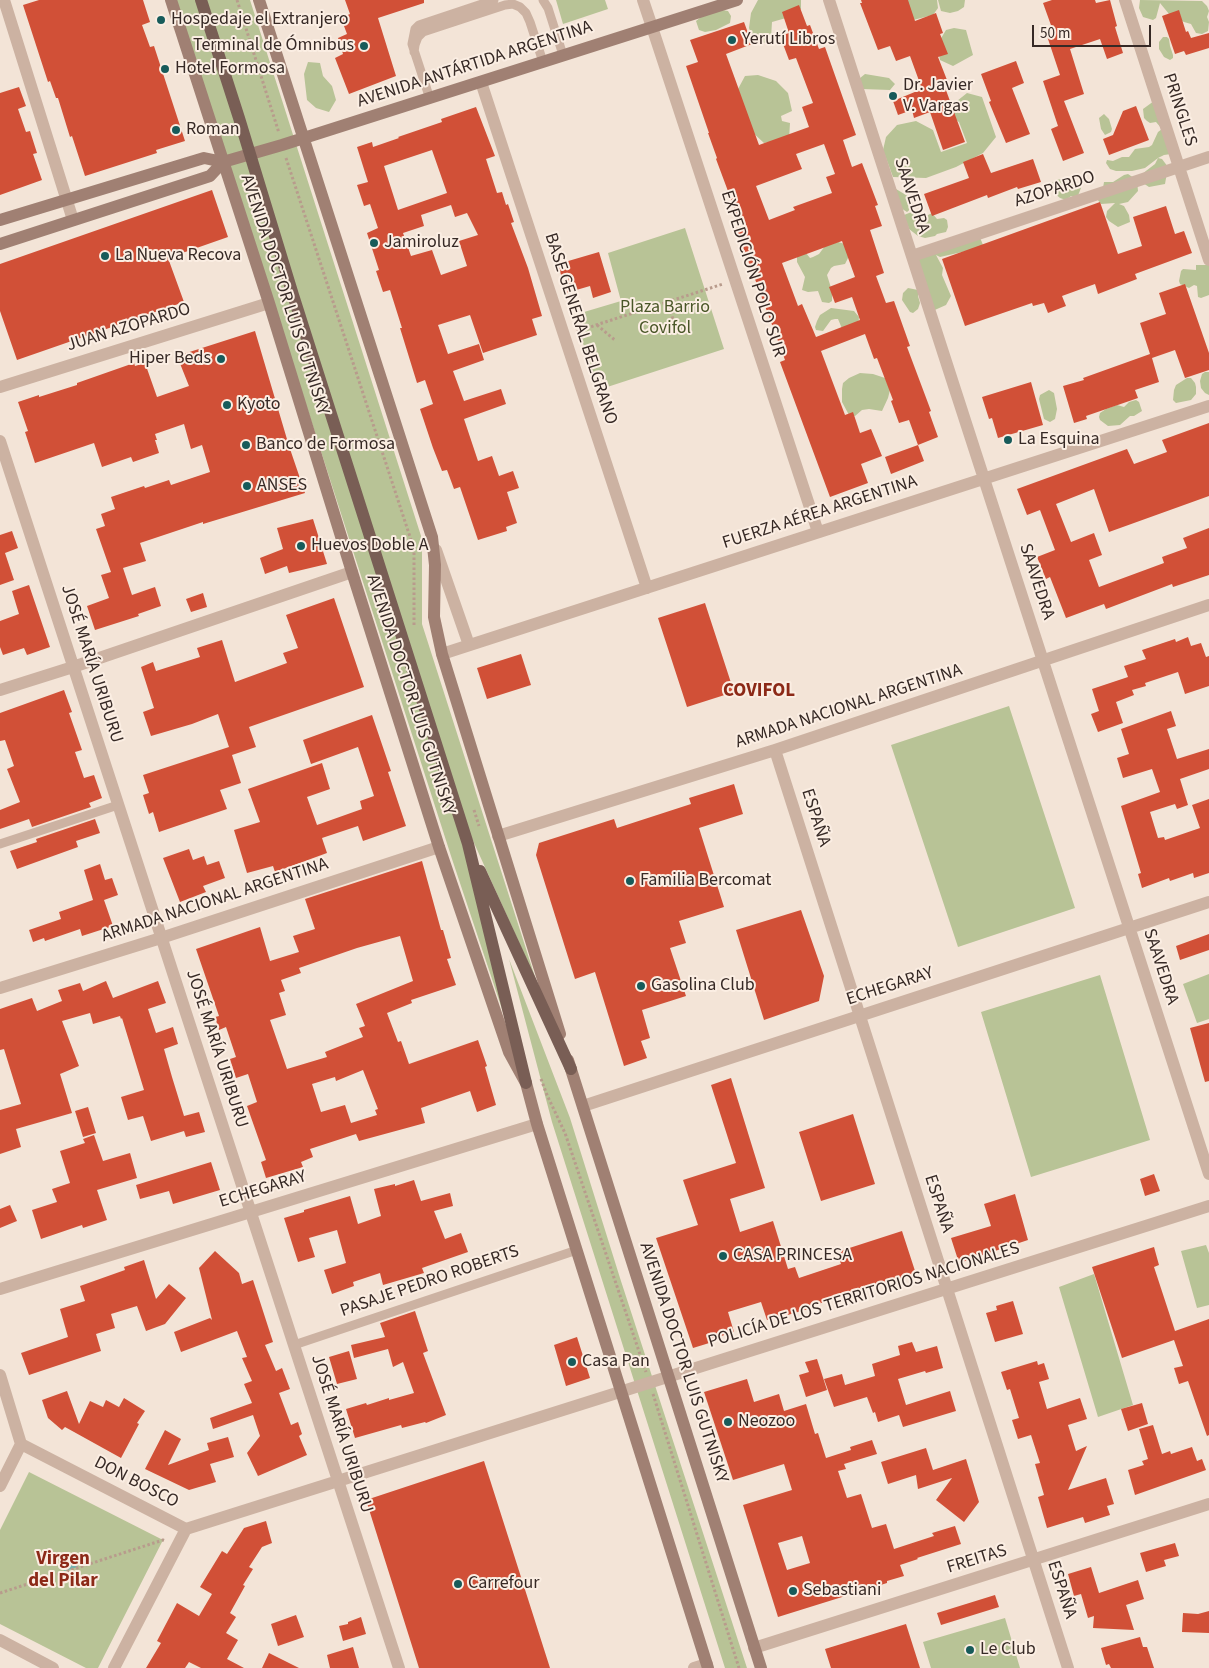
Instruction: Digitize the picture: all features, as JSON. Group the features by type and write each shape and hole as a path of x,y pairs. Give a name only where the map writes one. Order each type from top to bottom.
{"main road":[{"name":"AVENIDA DOCTOR LUIS GUTNISKY","path":"171,0 269,303 440,847 509,1052 526,1083"},
{"name":"AVENIDA DOCTOR LUIS GUTNISKY","path":"201,0 292,295 468,844 537,1124 708,1666"},
{"name":"AVENIDA DOCTOR LUIS GUTNISKY","path":"259,0 432,538 435,565 434,617 442,654 761,1668"},
{"name":"AVENIDA ANTÁRTIDA ARGENTINA","path":"0,220 204,158 223,162 304,139 738,0"},
{"name":"AVENIDA ANTÁRTIDA ARGENTINA","path":"0,244 210,176 223,162"},
{"name":"AVENIDA DOCTOR LUIS GUTNISKY","path":"468,844 571,1069"}],"street":[{"path":"4,0 73,220"},
{"name":"EXPEDICIÓN POLO SUR","path":"643,0 818,532"},
{"name":"SAAVEDRA","path":"829,0 1209,1174"},
{"name":"PRINGLES","path":"1125,0 1209,260"},
{"name":"BASE GENERAL BELGRANO","path":"481,82 647,588"},
{"name":"AZOPARDO","path":"912,256 1209,157"},
{"name":"JUAN AZOPARDO","path":"0,387 269,303"},
{"name":"FUERZA AÉREA ARGENTINA","path":"442,654 1209,406"},
{"name":"JOSÉ MARÍA URIBURU","path":"0,441 399,1668"},
{"path":"432,538 469,645"},
{"path":"0,690 352,572"},
{"name":"ARMADA NACIONAL ARGENTINA","path":"498,836 775,750 1209,605"},
{"name":"ESPAÑA","path":"775,750 1068,1668"},
{"name":"ARMADA NACIONAL ARGENTINA","path":"0,988 162,938 440,847"},
{"name":"ECHEGARAY","path":"583,1106 1209,902"},
{"name":"ECHEGARAY","path":"0,1289 537,1124"},
{"name":"POLICÍA DE LOS TERRITORIOS NACIONALES","path":"186,1529 621,1390 1209,1206"},
{"path":"0,1375 21,1444 0,1486"},
{"name":"DON BOSCO","path":"21,1444 186,1529 114,1668"},
{"name":"FREITAS","path":"754,1648 1034,1561 1209,1504"},
{"path":"0,1640 52,1668"},
{"path":"694,1668 708,1666"}],"lane":[{"path":"430,99 414,52 412,36 415,29 419,25 494,0"},
{"path":"414,52 418,37 423,32 513,4 520,7 526,13 543,62"},
{"path":"545,4 563,55"},
{"path":"0,844 118,805"},
{"name":"PASAJE PEDRO ROBERTS","path":"294,1345 577,1250"}],"path":[{"path":"237,0 282,145 414,549 414,629"},
{"path":"565,337 596,324 735,280"},
{"path":"668,302 674,323"},
{"path":"596,324 616,341"},
{"path":"473,807 482,835"},
{"path":"541,1078 546,1095 565,1134 649,1382 739,1668"},
{"path":"0,1593 163,1540 176,1546"}],"green space":[{"path":"176,0 250,0 422,539 422,624 536,980 451,792 512,1039 452,859"},
{"path":"556,0 605,0 608,9 563,24"},
{"path":"758,0 801,0 801,9 793,16 772,22 771,38 766,43 753,40 749,28 751,13"},
{"path":"906,0 937,0 938,8 933,15 901,23"},
{"path":"938,0 965,0 964,7 950,13 941,11"},
{"path":"1140,0 1202,1 1209,11 1207,17 1209,22 1208,31 1202,34 1196,33 1191,24 1169,14 1160,3 1156,18 1153,20 1143,17 1139,8"},
{"path":"711,9 728,11 731,16 730,23 716,30 705,32 699,30 696,21"},
{"path":"954,28 966,30 973,55 953,66 940,60 937,45 946,30"},
{"path":"1163,37 1169,39 1173,55 1173,58 1170,60 1164,57 1159,49 1159,42"},
{"path":"308,62 320,63 323,76 332,86 336,100 329,112 316,108 307,100 304,74"},
{"path":"865,74 889,78 895,84 890,90 862,89 854,83"},
{"path":"758,75 776,81 788,93 792,111 781,116 782,121 790,123 789,139 764,143 749,129 738,89 745,76"},
{"path":"967,93 982,97 996,137 983,153 956,167 926,178 893,177 883,150 886,137 897,125 916,121 933,130 941,152 967,143 959,122 954,119 952,105"},
{"path":"1154,101 1171,154 1158,158 1145,168 1132,171 1110,169 1106,163 1107,160 1113,161 1122,157 1129,157 1135,149 1152,145 1158,132 1162,129 1156,122 1150,123 1144,118 1143,109"},
{"path":"1104,114 1109,119 1112,129 1111,132 1105,135 1101,129 1099,118"},
{"path":"1158,158 1162,159 1168,167 1165,184 1149,187 1143,183 1142,174 1155,164"},
{"path":"1128,174 1137,180 1138,191 1128,202 1119,204 1124,206 1129,215 1130,222 1118,227 1106,217 1107,211 1115,203 1101,204 1097,199 1104,182 1113,182"},
{"path":"1062,179 1065,182 1075,179 1081,188 1077,198 1071,196 1066,200 1060,198 1052,191 1050,185 1055,180"},
{"path":"896,189 910,198 914,206 907,212 890,201"},
{"path":"914,211 926,216 932,213 937,219 944,218 947,220 948,227 946,232 925,238 918,236 909,229 904,215"},
{"name":"Plaza Barrio Covifol","path":"685,228 724,349 598,390 574,315 621,301 608,253"},
{"path":"979,235 983,245 971,250 940,257 936,255 943,268 942,275 951,296 946,305 928,313 918,259"},
{"path":"838,242 845,244 848,250 848,258 845,264 831,268 827,275 832,291 832,301 829,303 822,302 818,291 808,292 802,290 805,277 797,262 797,256 806,253 810,258 813,257 819,254 825,246"},
{"path":"1196,265 1209,265 1209,295 1201,298 1198,297 1197,286 1194,285 1189,288 1180,284 1179,281 1183,269 1196,270"},
{"path":"908,288 918,290 920,303 918,309 913,313 910,312 902,300 903,293"},
{"path":"831,308 854,311 859,317 858,328 843,331 838,319 835,319 831,320 823,331 816,330 815,327 820,315"},
{"path":"1209,372 1209,395 1201,388 1200,381 1202,374"},
{"path":"860,373 873,374 885,378 890,390 882,411 869,409 862,410 855,416 849,415 842,402 843,383"},
{"path":"1187,378 1191,378 1195,383 1196,394 1191,400 1176,403 1173,400 1176,385"},
{"path":"1049,390 1054,393 1057,409 1055,419 1050,422 1044,419 1039,399 1040,395"},
{"path":"1136,400 1139,402 1142,411 1134,416 1130,416 1120,425 1108,426 1100,420 1100,413 1106,409 1117,405 1124,407 1129,402"},
{"path":"1009,706 1075,908 958,947 891,745"},
{"path":"509,959 570,1118 747,1668 725,1668 552,1122"},
{"path":"1209,974 1209,1019 1197,1023 1183,984"},
{"path":"1100,975 1150,1140 1031,1177 981,1012"},
{"path":"1206,1245 1209,1253 1209,1305 1197,1308 1181,1251"},
{"path":"1094,1274 1133,1405 1098,1417 1059,1287"},
{"path":"29,1472 163,1540 98,1668 86,1668 0,1624 0,1530"},
{"name":"Le Club","path":"1005,1618 1020,1668 931,1668 923,1642"}],"water":[{"path":"74,1553 78,1567 64,1571 61,1559"}],"building":[{"path":"39,0 143,0 150,22 142,25 150,47 154,46 185,141 156,150 157,153 85,176 58,98 56,98 50,81 48,82 23,5"},
{"name":"Terminal de Ómnibus","path":"345,0 424,0 424,3 378,18 396,76 349,94 335,58 343,54 338,38 347,34 341,18 350,14"},
{"path":"861,0 908,0 915,21 936,13 943,33 940,34 948,54 938,57 947,80 943,82 965,142 943,150 930,112 914,118 912,110 898,115 893,101 922,89 910,56 896,61 890,46 878,50 860,3 862,3"},
{"path":"1052,0 1095,0 1096,3 1110,0 1117,26 1115,27 1123,53 1107,59 1100,39 1070,49 1084,94 1064,101 1084,153 1063,161 1051,129 1058,126 1043,81 1060,75 1045,30 1052,28 1043,3"},
{"path":"799,5 807,26 810,25 819,49 825,47 856,135 843,140 852,167 862,163 878,205 875,206 882,226 870,230 884,273 876,276 886,303 894,301 910,346 907,347 931,411 929,412 938,437 918,445 909,420 899,423 891,401 893,400 877,358 874,359 865,334 821,351 845,415 853,412 860,433 871,429 882,456 861,464 868,483 830,497 780,362 785,360 736,228 741,226 716,159 686,66 698,62 690,40 744,22 752,44 726,54 759,145 809,127 802,107 813,103 796,58 789,60 780,36 789,33 782,12","holes":["824,144 835,174 826,177 832,193 793,207 795,210 769,220 756,186 802,169 796,154","842,241 855,277 829,287 835,303 852,297 860,320 816,337 802,304 798,306 782,263"]},
{"path":"1179,10 1186,32 1188,31 1191,38 1209,33 1209,48 1186,55 1184,51 1175,54 1162,16"},
{"path":"1016,61 1024,83 1012,88 1030,134 1006,143 989,102 991,101 981,74"},
{"path":"19,87 26,106 18,109 26,132 30,131 37,153 33,154 42,180 0,195 0,93"},
{"path":"1136,106 1149,140 1109,155 1103,139 1113,135 1123,111"},
{"path":"476,107 495,156 486,159 497,193 502,192 506,205 508,204 514,222 511,223 528,268 542,316 532,319 537,335 483,353 470,315 438,325 448,354 479,344 484,360 453,371 464,401 501,389 506,404 464,419 478,461 492,456 499,476 513,471 519,488 507,492 517,523 506,527 507,531 478,540 460,487 454,489 447,470 442,471 433,448 420,409 433,404 425,380 417,383 390,290 383,292 376,271 379,270 367,233 378,228 370,204 364,206 357,185 368,182 357,147 372,142 373,147 442,122 441,119","holes":["432,150 447,193 398,210 384,166","451,205 455,217 467,213 478,235 459,241 467,266 441,275 432,250 411,256 403,233 424,226 421,215"]},
{"path":"983,154 991,173 1033,159 1041,182 1018,189 1017,187 988,198 987,195 932,216 924,194 969,178 963,162"},
{"path":"212,190 228,237 168,258 184,302 17,360 0,311 0,264"},
{"path":"1100,202 1118,254 1142,246 1133,217 1166,206 1175,234 1184,231 1192,253 1135,274 1137,279 1098,294 1095,284 1062,296 1066,306 1048,313 1044,303 1033,306 1032,303 965,326 942,259"},
{"path":"599,252 611,292 593,298 590,286 566,293 558,264"},
{"path":"1185,284 1209,353 1209,370 1185,378 1175,350 1152,358 1159,382 1135,390 1138,398 1086,416 1087,419 1074,423 1063,386 1084,380 1083,378 1150,354 1140,323 1166,314 1159,293"},
{"path":"255,331 305,493 203,524 203,522 140,543 146,561 123,568 132,595 155,587 161,606 138,614 139,616 95,630 87,606 109,598 101,575 111,572 96,529 105,526 101,514 115,509 111,497 169,480 171,485 210,472 202,445 191,449 184,424 155,434 159,453 133,462 131,457 102,467 94,443 35,463 25,432 28,431 18,402 77,385 77,383 134,363 135,366 145,363 157,397 189,386 177,356"},
{"path":"1031,382 1043,425 998,438 992,418 989,419 982,397"},
{"path":"1209,423 1209,496 1109,532 1094,489 1056,504 1071,542 1094,533 1102,555 1089,560 1099,587 1164,563 1162,557 1187,548 1183,538 1209,528 1209,575 1173,587 1172,584 1106,609 1104,604 1066,618 1050,577 1046,579 1037,557 1055,550 1040,510 1027,515 1017,489 1127,449 1134,464 1167,452 1162,440"},
{"path":"918,445 924,461 891,474 885,457"},
{"name":"Huevos Doble A","path":"313,519 327,564 289,573 287,566 265,574 260,558 283,549 277,528"},
{"path":"12,531 18,548 5,553 14,580 0,585 0,535"},
{"path":"29,585 50,647 27,655 24,648 3,655 0,647 0,621 19,614 12,591"},
{"path":"203,593 207,607 191,612 186,599"},
{"path":"334,598 364,687 249,727 256,747 232,755 241,783 220,790 227,809 159,832 153,812 149,814 143,795 149,793 143,775 229,747 218,714 151,736 143,712 154,708 141,667 153,662 156,671 200,657 197,648 222,640 235,682 287,663 283,653 298,648 286,615"},
{"path":"705,603 734,692 687,707 658,618"},
{"path":"1188,637 1191,646 1201,643 1206,657 1209,656 1209,686 1185,694 1178,672 1145,683 1146,686 1132,690 1134,695 1116,702 1123,723 1098,732 1091,714 1099,711 1092,689 1128,677 1124,666 1146,659 1142,650 1175,639 1176,642"},
{"path":"521,654 531,685 487,699 477,668"},
{"path":"64,690 72,712 69,713 82,750 75,752 84,778 94,775 102,798 89,803 91,807 32,827 29,819 0,829 0,810 20,802 7,769 14,766 5,740 0,741 0,713"},
{"path":"1171,711 1176,726 1167,729 1177,759 1209,749 1209,769 1180,779 1188,805 1177,809 1175,804 1150,812 1158,838 1164,837 1165,840 1200,828 1192,805 1209,799 1209,873 1194,878 1193,873 1170,881 1169,878 1142,888 1138,874 1141,873 1121,806 1160,792 1152,769 1123,778 1117,758 1129,754 1121,729"},
{"path":"372,715 391,771 388,772 406,826 363,841 358,826 322,838 327,853 275,872 273,866 247,873 234,830 260,822 248,789 322,763 330,789 307,797 317,825 362,809 360,801 374,796 358,747 311,764 303,740"},
{"name":"Familia Bercomat","path":"734,784 743,814 699,828 724,907 679,921 686,943 670,948 686,996 642,1010 650,1038 641,1041 647,1058 624,1066 595,972 575,979 536,855 539,843 614,819 617,828 691,804 689,798"},
{"path":"95,819 100,833 76,841 78,847 17,869 10,851 37,842 36,839"},
{"path":"189,849 193,860 204,856 207,865 219,861 225,878 203,886 206,892 180,902 163,858"},
{"path":"422,861 441,930 443,930 451,958 447,959 456,985 411,1000 412,1003 387,1013 398,1042 401,1041 409,1064 478,1040 487,1066 485,1067 496,1105 477,1112 470,1091 421,1108 425,1123 359,1141 356,1134 310,1149 313,1157 301,1162 303,1167 266,1178 261,1162 266,1160 247,1106 257,1102 248,1074 236,1078 230,1059 236,1057 226,1027 219,1030 215,1017 219,1016 196,949 260,927 270,961 299,952 293,936 315,929 305,899","holes":["400,936 413,981 356,1004 365,1026 359,1028 363,1037 325,1052 327,1057 287,1069 270,1020 286,1015 279,993 285,991 281,980 301,973 299,968 357,948","363,1070 378,1109 375,1110 377,1115 351,1123 345,1105 321,1112 312,1084 335,1077 336,1081"]},
{"path":"100,864 105,880 112,878 118,895 104,900 113,926 82,936 80,929 45,941 44,938 33,942 29,930 61,919 59,912 93,900 84,870"},
{"path":"801,910 824,976 819,1001 764,1020 736,930"},
{"path":"1209,934 1209,950 1180,960 1176,946"},
{"path":"106,981 113,998 158,981 166,1003 148,1009 156,1033 173,1027 178,1044 164,1049 172,1077 184,1116 199,1112 205,1132 186,1137 184,1131 151,1141 143,1116 128,1120 121,1097 144,1090 122,1018 120,1016 93,1024 90,1013 62,1021 79,1066 60,1074 72,1113 16,1129 21,1147 0,1154 0,1110 21,1104 4,1049 0,1050 0,1009 32,998 37,1011 62,1001 58,990 80,983 83,991"},
{"path":"1209,1023 1209,1081 1205,1082 1190,1028"},
{"path":"731,1078 765,1188 730,1199 740,1232 773,1221 788,1269 795,1267 799,1278 841,1264 837,1252 902,1231 916,1274 808,1307 808,1309 767,1320 761,1302 728,1312 734,1332 718,1337 719,1340 693,1348 656,1238 698,1225 683,1180 736,1163 711,1085"},
{"path":"88,1107 96,1133 83,1137 75,1111"},
{"path":"853,1114 875,1184 821,1201 799,1132"},
{"path":"94,1135 103,1161 130,1153 137,1178 97,1190 107,1220 83,1228 82,1225 41,1239 32,1210 57,1202 52,1189 70,1183 60,1151 85,1143 83,1139"},
{"path":"211,1162 220,1190 173,1204 169,1191 140,1199 136,1185"},
{"path":"1154,1174 1160,1191 1145,1196 1140,1179"},
{"path":"414,1180 421,1201 450,1193 453,1206 434,1211 445,1239 461,1233 468,1252 422,1268 424,1273 383,1285 380,1273 353,1282 354,1286 332,1294 324,1270 346,1263 337,1230 309,1238 315,1257 298,1262 284,1218 350,1196 358,1224 381,1216 374,1189 395,1184 395,1186"},
{"path":"1015,1194 1028,1240 959,1263 951,1238 991,1226 984,1204"},
{"path":"10,1205 17,1221 0,1228 0,1209"},
{"path":"1154,1247 1159,1265 1154,1267 1175,1331 1209,1319 1209,1435 1207,1436 1188,1381 1179,1384 1174,1368 1183,1366 1174,1340 1122,1358 1092,1267"},
{"path":"215,1251 239,1273 242,1284 253,1280 273,1342 265,1345 276,1371 282,1368 290,1389 279,1393 291,1425 298,1422 302,1434 299,1436 307,1455 258,1476 247,1453 260,1436 253,1415 213,1429 210,1418 252,1403 244,1384 252,1381 242,1358 247,1357 237,1331 181,1352 174,1332 210,1318 212,1320 199,1268"},
{"path":"144,1260 156,1299 169,1284 186,1298 165,1324 146,1331 137,1306 111,1314 115,1328 96,1334 101,1351 29,1375 21,1353 68,1337 60,1309 85,1301 80,1286 125,1270 124,1267"},
{"path":"1013,1301 1023,1334 995,1342 986,1313 997,1310 996,1306"},
{"path":"415,1311 428,1351 423,1353 446,1415 426,1423 402,1428 401,1425 355,1438 346,1409 414,1393 403,1362 393,1367 388,1349 354,1358 351,1345 385,1337 380,1323"},
{"name":"Casa Pan","path":"577,1337 590,1378 566,1386 554,1345"},
{"path":"912,1342 916,1352 937,1346 943,1368 898,1379 906,1405 950,1391 956,1411 903,1427 899,1415 878,1422 867,1397 834,1407 824,1379 842,1374 845,1385 875,1376 872,1364 900,1355 898,1346"},
{"path":"349,1351 357,1379 337,1384 329,1357"},
{"path":"817,1359 827,1390 806,1397 799,1375 809,1372 805,1362"},
{"path":"1037,1361 1038,1365 1044,1363 1049,1379 1039,1382 1047,1409 1080,1398 1087,1419 1068,1425 1076,1451 1087,1446 1068,1490 1106,1478 1114,1504 1107,1506 1110,1515 1085,1523 1083,1517 1047,1528 1038,1497 1044,1495 1035,1464 1040,1463 1031,1435 1018,1439 1012,1420 1019,1418 1010,1389 1007,1390 1001,1372"},
{"path":"747,1379 754,1402 779,1394 784,1411 806,1404 815,1434 818,1433 826,1458 851,1450 850,1447 872,1440 877,1454 844,1464 846,1469 838,1471 847,1498 861,1494 872,1528 886,1524 894,1549 934,1536 932,1533 955,1526 961,1544 900,1565 904,1576 887,1581 887,1583 778,1617 743,1505 792,1490 784,1464 733,1480 704,1392","holes":["802,1536 810,1563 787,1570 778,1543"]},
{"path":"67,1391 79,1424 90,1401 103,1407 106,1400 119,1407 124,1398 145,1411 137,1423 139,1424 121,1458 65,1427 62,1430 48,1418 42,1400"},
{"path":"1142,1403 1148,1424 1128,1431 1121,1409"},
{"path":"1153,1425 1162,1454 1170,1451 1171,1454 1192,1447 1197,1461 1202,1459 1206,1470 1135,1495 1128,1470 1144,1465 1142,1461 1148,1459 1139,1429"},
{"path":"165,1430 181,1439 168,1465 209,1450 207,1443 228,1437 234,1457 210,1464 216,1482 189,1490 145,1469"},
{"path":"926,1448 933,1470 966,1459 979,1502 964,1522 936,1500 952,1478 918,1489 916,1475 888,1484 881,1462"},
{"name":"Carrefour","path":"484,1461 550,1668 419,1668 366,1500"},
{"path":"266,1521 272,1543 262,1547 249,1567 253,1569 230,1613 236,1617 226,1633 238,1640 227,1659 244,1668 201,1668 189,1662 185,1668 146,1668 161,1643 157,1641 177,1603 199,1616 212,1594 200,1587 222,1551 227,1554 244,1528"},
{"path":"1175,1543 1179,1556 1164,1560 1166,1566 1146,1572 1140,1553"},
{"path":"1091,1567 1099,1593 1138,1580 1144,1599 1126,1605 1134,1630 1093,1628 1094,1616 1088,1618 1081,1594 1074,1596 1068,1574"},
{"path":"995,1595 999,1607 941,1625 937,1613"},
{"path":"1209,1611 1209,1633 1182,1632 1183,1613 1198,1614"},
{"path":"296,1615 304,1637 278,1646 271,1624"},
{"path":"361,1617 366,1634 343,1641 339,1626 348,1624 348,1622"},
{"path":"906,1624 920,1668 831,1668 825,1649"},
{"path":"1140,1637 1143,1647 1147,1647 1154,1668 1111,1668 1109,1664 1106,1665 1101,1648"},
{"path":"353,1647 359,1668 330,1668 327,1655"},
{"path":"269,1653 299,1668 262,1668"}],"place":[{"name":"Hospedaje el Extranjero","path":"161,20"},
{"name":"Yerutí Libros","path":"732,40"},
{"name":"Terminal de Ómnibus","path":"364,46"},
{"name":"Hotel Formosa","path":"165,69"},
{"name":"Dr. Javier V. Vargas","path":"893,96"},
{"name":"Roman","path":"176,130"},
{"name":"Jamiroluz","path":"374,243"},
{"name":"La Nueva Recova","path":"105,256"},
{"name":"Hiper Beds","path":"221,359"},
{"name":"Kyoto","path":"227,405"},
{"name":"La Esquina","path":"1008,440"},
{"name":"Banco de Formosa","path":"246,445"},
{"name":"ANSES","path":"247,486"},
{"name":"Huevos Doble A","path":"301,546"},
{"name":"Familia Bercomat","path":"630,881"},
{"name":"Gasolina Club","path":"641,986"},
{"name":"CASA PRINCESA","path":"723,1256"},
{"name":"Casa Pan","path":"572,1362"},
{"name":"Neozoo","path":"728,1422"},
{"name":"Carrefour","path":"458,1584"},
{"name":"Sebastiani","path":"793,1591"},
{"name":"Le Club","path":"970,1650"}],"district":[{"name":"COVIFOL","path":"759,692"},
{"name":"Virgen del Pilar","path":"63,1571"}]}
